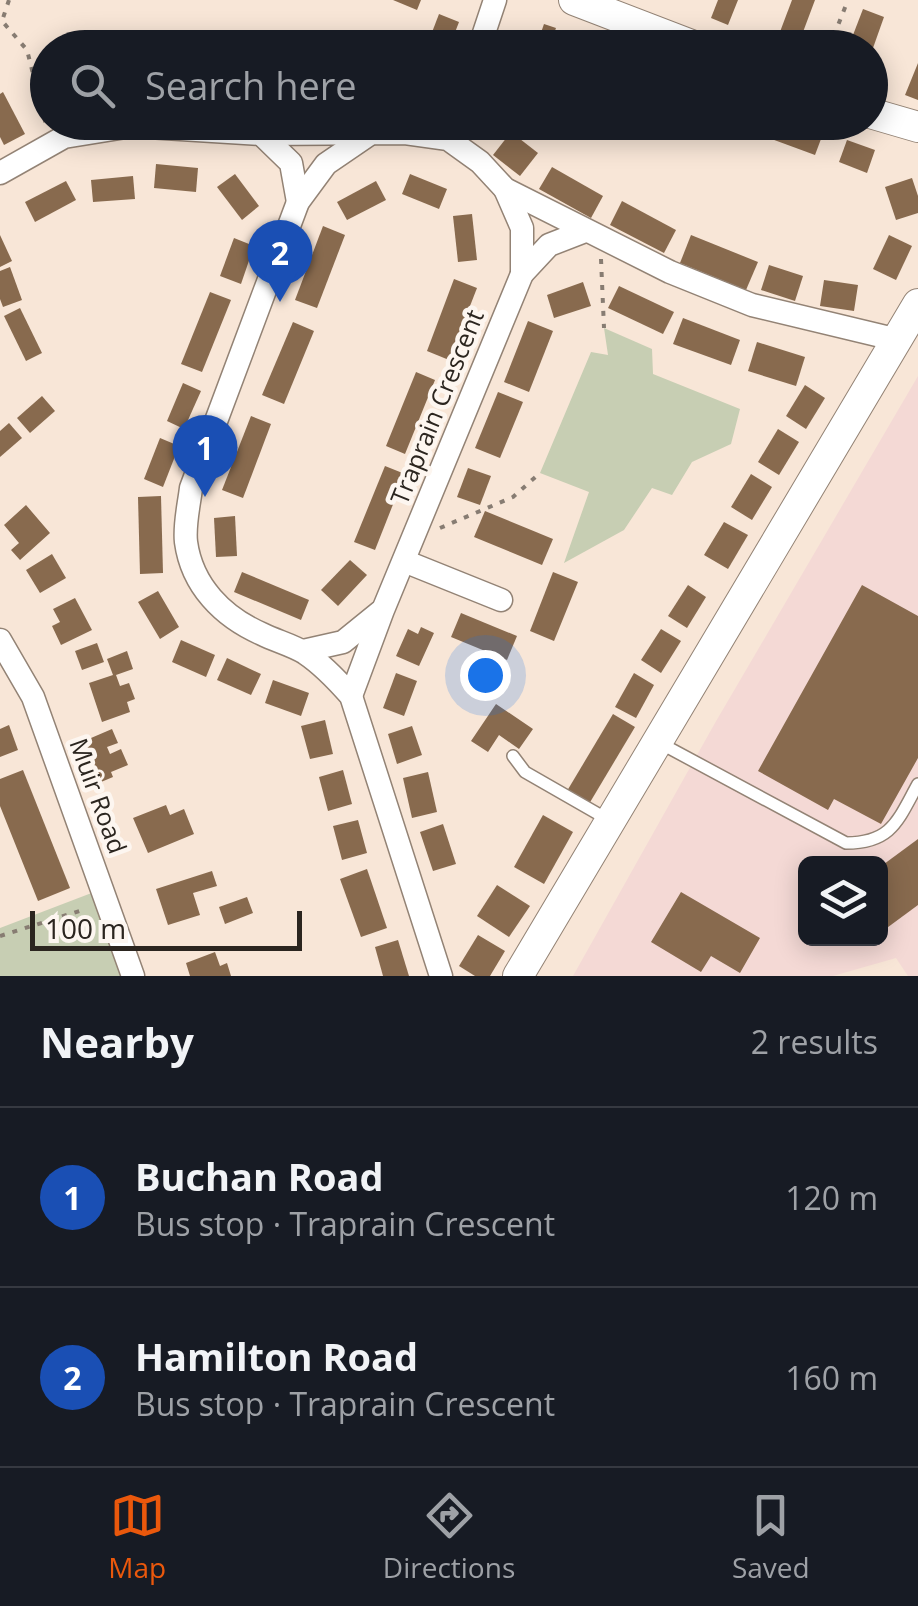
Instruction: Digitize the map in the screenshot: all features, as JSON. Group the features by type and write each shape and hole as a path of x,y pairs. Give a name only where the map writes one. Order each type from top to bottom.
{"street":[{"path":"485,30 495,0"},
{"path":"584,2 654,30"},
{"path":"888,119 918,127"},
{"path":"0,173 58,140"},
{"path":"267,140 291,163 298,202"},
{"path":"361,140 326,164 298,202 190,488 185,538 203,590 227,613 257,632 303,651 334,676 350,696 441,976"},
{"path":"459,140 505,189 593,235 752,305 898,340"},
{"name":"Traprain Crescent","path":"505,189 522,228 522,274"},
{"name":"Traprain Crescent","path":"303,651 344,642 383,610 522,274 549,244 593,235"},
{"path":"518,976 918,304"},
{"path":"408,551 500,600"},
{"path":"350,696 383,610"},
{"name":"Muir Road","path":"2,648 34,697 132,976"}],"lane":[{"path":"658,742 846,843 864,843 892,832 918,784"},
{"path":"513,756 524,772 611,822"}],"path":[{"path":"9,0 1,21 27,50 30,62"},
{"path":"836,30 848,0"},
{"path":"50,140 51,144"},
{"path":"593,235 604,328"},
{"path":"408,551 513,498 540,473"},
{"path":"0,936 107,902"}],"shaded area":[{"path":"918,376 918,976 908,976 896,958 833,976 573,976 715,723"}],"green space":[{"path":"604,328 652,349 653,374 740,409 731,444 692,462 672,495 652,488 624,530 564,563 589,492 540,473 591,352 608,355"},
{"path":"102,889 128,976 0,976 0,928"}],"building":[{"path":"393,0 421,0 417,10"},
{"path":"718,0 738,0 728,25 711,18"},
{"path":"792,0 815,0 804,30 781,30"},
{"path":"863,9 884,17 879,30 855,30"},
{"path":"439,14 459,22 456,30 433,30"},
{"path":"918,63 918,100 905,95"},
{"path":"3,92 25,134 4,145 0,137"},
{"path":"505,140 521,140 538,153 520,176 493,155"},
{"path":"774,140 821,140 815,155"},
{"path":"847,140 875,150 867,173 839,162"},
{"path":"156,164 198,168 196,192 154,188"},
{"path":"552,167 603,196 591,218 539,189"},
{"path":"235,174 259,206 242,220 217,187"},
{"path":"410,174 447,189 439,209 402,194"},
{"path":"133,176 135,199 93,202 91,180"},
{"path":"912,178 918,213 896,220 885,187"},
{"path":"66,181 76,200 35,222 25,202"},
{"path":"376,181 386,200 347,220 337,202"},
{"path":"622,201 676,230 664,253 610,225"},
{"path":"472,214 477,260 458,262 453,216"},
{"path":"323,226 345,235 317,308 295,300"},
{"path":"0,235 12,261 0,267"},
{"path":"691,235 758,262 746,290 680,263"},
{"path":"889,235 912,246 896,280 873,269"},
{"path":"234,238 254,246 241,284 220,276"},
{"path":"769,265 803,276 795,301 761,290"},
{"path":"10,267 22,300 3,307 0,271"},
{"path":"454,279 477,288 449,360 427,351"},
{"path":"824,280 858,285 854,311 820,306"},
{"path":"583,282 591,306 554,318 547,295"},
{"path":"619,286 674,312 663,334 608,308"},
{"path":"210,292 231,300 202,372 181,364"},
{"path":"20,308 42,353 26,361 4,316"},
{"path":"683,318 740,340 731,365 673,344"},
{"path":"528,321 553,331 529,392 504,382"},
{"path":"293,322 314,331 284,404 262,395"},
{"path":"757,342 805,357 796,386 748,371"},
{"path":"416,372 435,380 405,454 386,446"},
{"path":"183,383 201,391 184,429 167,421"},
{"path":"805,385 825,398 806,429 786,416"},
{"path":"498,392 523,402 500,458 475,448"},
{"path":"42,396 55,411 30,433 17,418"},
{"path":"251,416 271,424 243,498 222,490"},
{"path":"9,423 22,438 0,457 0,431"},
{"path":"778,429 799,442 779,475 758,462"},
{"path":"160,438 179,446 163,487 144,479"},
{"path":"385,466 405,474 375,550 354,542"},
{"path":"468,468 491,476 480,505 457,497"},
{"path":"751,474 772,487 752,520 731,507"},
{"path":"161,496 163,573 140,574 138,497"},
{"path":"26,505 50,533 20,560 11,550 19,543 4,525"},
{"path":"485,511 553,539 542,565 474,537"},
{"path":"235,516 237,556 216,557 214,518"},
{"path":"724,522 748,535 728,569 704,555"},
{"path":"52,554 66,578 40,593 26,570"},
{"path":"350,560 367,575 338,606 321,590"},
{"path":"242,572 309,600 301,620 234,592"},
{"path":"553,572 578,582 554,641 530,631"},
{"path":"688,585 706,597 687,628 668,616"},
{"path":"862,585 918,616 918,758 881,824 834,799 828,810 758,771"},
{"path":"158,591 179,627 160,639 138,602"},
{"path":"75,598 92,630 61,645 52,626 60,622 53,609"},
{"path":"461,613 517,636 507,660 451,637"},
{"path":"421,627 434,633 419,666 396,656 408,629 418,634"},
{"path":"661,629 681,641 661,673 641,660"},
{"path":"181,640 215,655 206,677 172,662"},
{"path":"97,643 104,662 82,670 75,651"},
{"path":"127,651 133,669 116,675 120,686 129,683 135,699 127,702 130,712 102,722 89,683 113,675 107,659"},
{"path":"227,658 261,674 251,695 217,680"},
{"path":"396,673 417,681 404,716 383,708"},
{"path":"634,673 654,685 636,718 615,707"},
{"path":"273,680 309,693 301,716 265,703"},
{"path":"496,704 533,729 519,749 499,735 488,752 471,741"},
{"path":"613,714 635,727 589,804 567,791"},
{"path":"325,720 333,754 310,759 301,726"},
{"path":"9,725 18,750 0,757 0,729"},
{"path":"412,726 422,755 397,764 388,734"},
{"path":"112,729 118,743 107,747 110,754 121,749 128,765 94,785 77,744"},
{"path":"23,770 70,888 38,901 0,806 0,779"},
{"path":"343,770 352,804 328,811 319,777"},
{"path":"428,772 437,812 412,818 403,778"},
{"path":"166,805 170,815 184,809 194,834 148,853 133,818"},
{"path":"543,815 573,832 544,884 514,867"},
{"path":"358,820 367,853 342,860 333,826"},
{"path":"443,824 456,864 433,871 420,832"},
{"path":"918,839 918,905 888,927 888,861"},
{"path":"367,869 387,928 361,937 340,879"},
{"path":"212,871 217,886 193,893 200,915 168,925 156,889"},
{"path":"497,885 530,906 509,937 477,916"},
{"path":"681,892 760,938 740,973 711,956 701,972 651,942"},
{"path":"247,897 253,913 225,924 219,907"},
{"path":"478,935 505,951 490,976 475,976 459,966"},
{"path":"398,940 409,976 383,976 375,947"},
{"path":"215,952 220,966 227,963 231,976 190,976 186,963"}],"place":[{"name":"Hamilton Road","path":"280,302"},
{"name":"Buchan Road","path":"205,497"}]}
